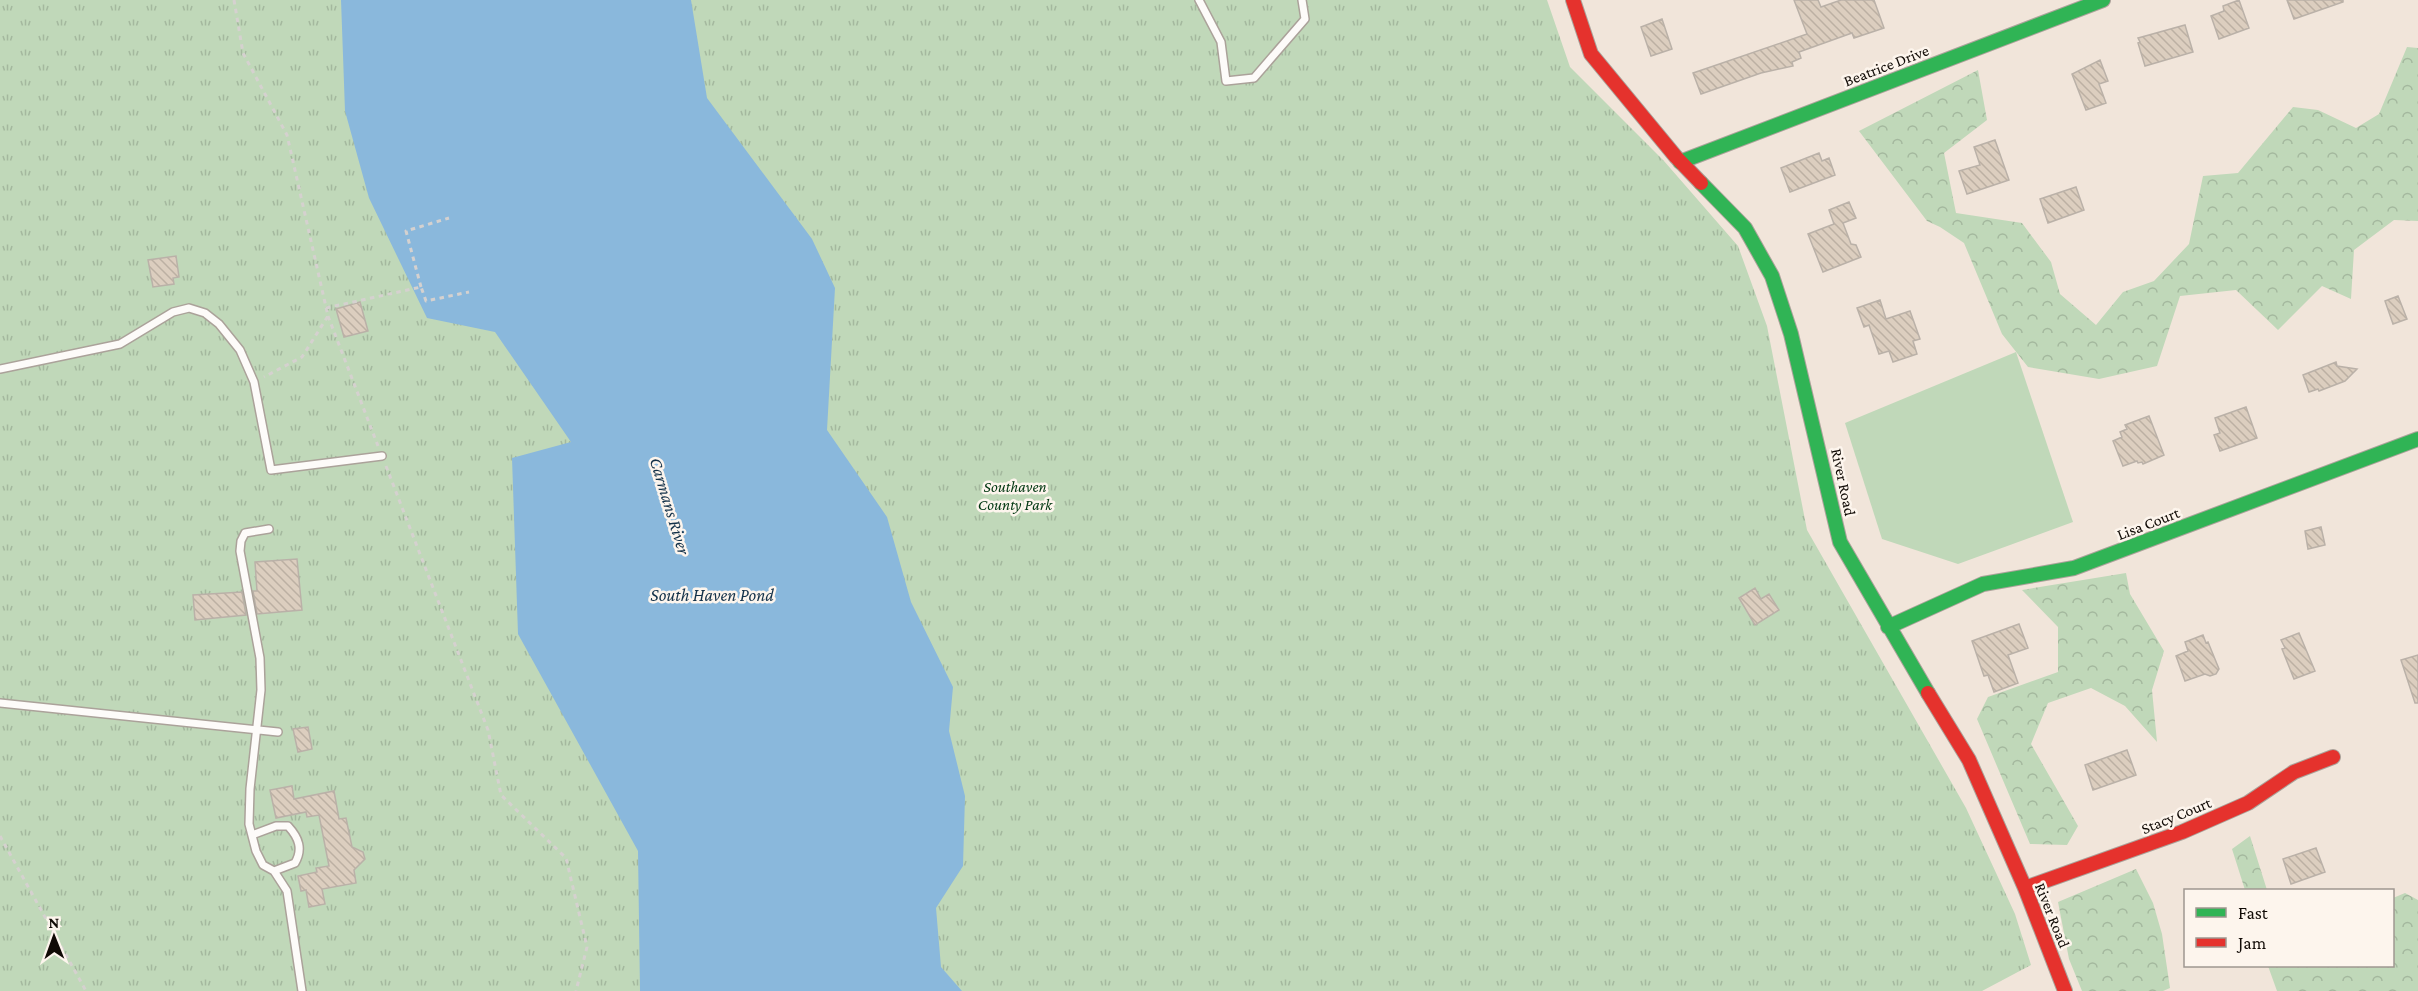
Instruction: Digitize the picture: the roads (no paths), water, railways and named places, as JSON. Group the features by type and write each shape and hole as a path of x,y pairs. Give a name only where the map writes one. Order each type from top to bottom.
{"street":[{"name":"River Road","path":"1573,0 1591,54 1680,162 1745,228 1772,276 1791,334 1840,542 1888,627 1969,760 2025,888 2065,991"},
{"name":"Beatrice Drive","path":"1680,162 2103,0"},
{"name":"Lisa Court","path":"1888,627 1983,585 2074,568 2418,439"},
{"name":"Stacy Court","path":"2025,888 2182,832 2248,803 2294,772 2333,757"}],"lane":[{"path":"1199,0 1221,42 1226,81 1254,78 1305,19 1302,0"},
{"path":"0,369 120,344 172,312 189,308 205,313 219,324 240,350 254,382 271,470 382,456"},
{"path":"269,529 245,533 240,551 260,658 261,690 248,807 249,824 263,865 274,871 287,891 302,991"},
{"path":"0,703 278,732"},
{"path":"252,835 276,826 288,826 297,835 300,845 299,856 295,863 274,871"}],"water":[{"name":"South Haven Pond","path":"341,0 691,0 707,98 812,239 835,288 827,430 887,517 911,602 953,687 949,731 965,796 963,866 936,908 941,967 962,991 640,991 638,851 518,634 512,458 571,442 495,332 427,318 369,198 345,111"}],"park label":[{"name":"Southaven County Park","path":"1015,495"}],"water label":[{"name":"Carmans River","path":"670,506"}]}
